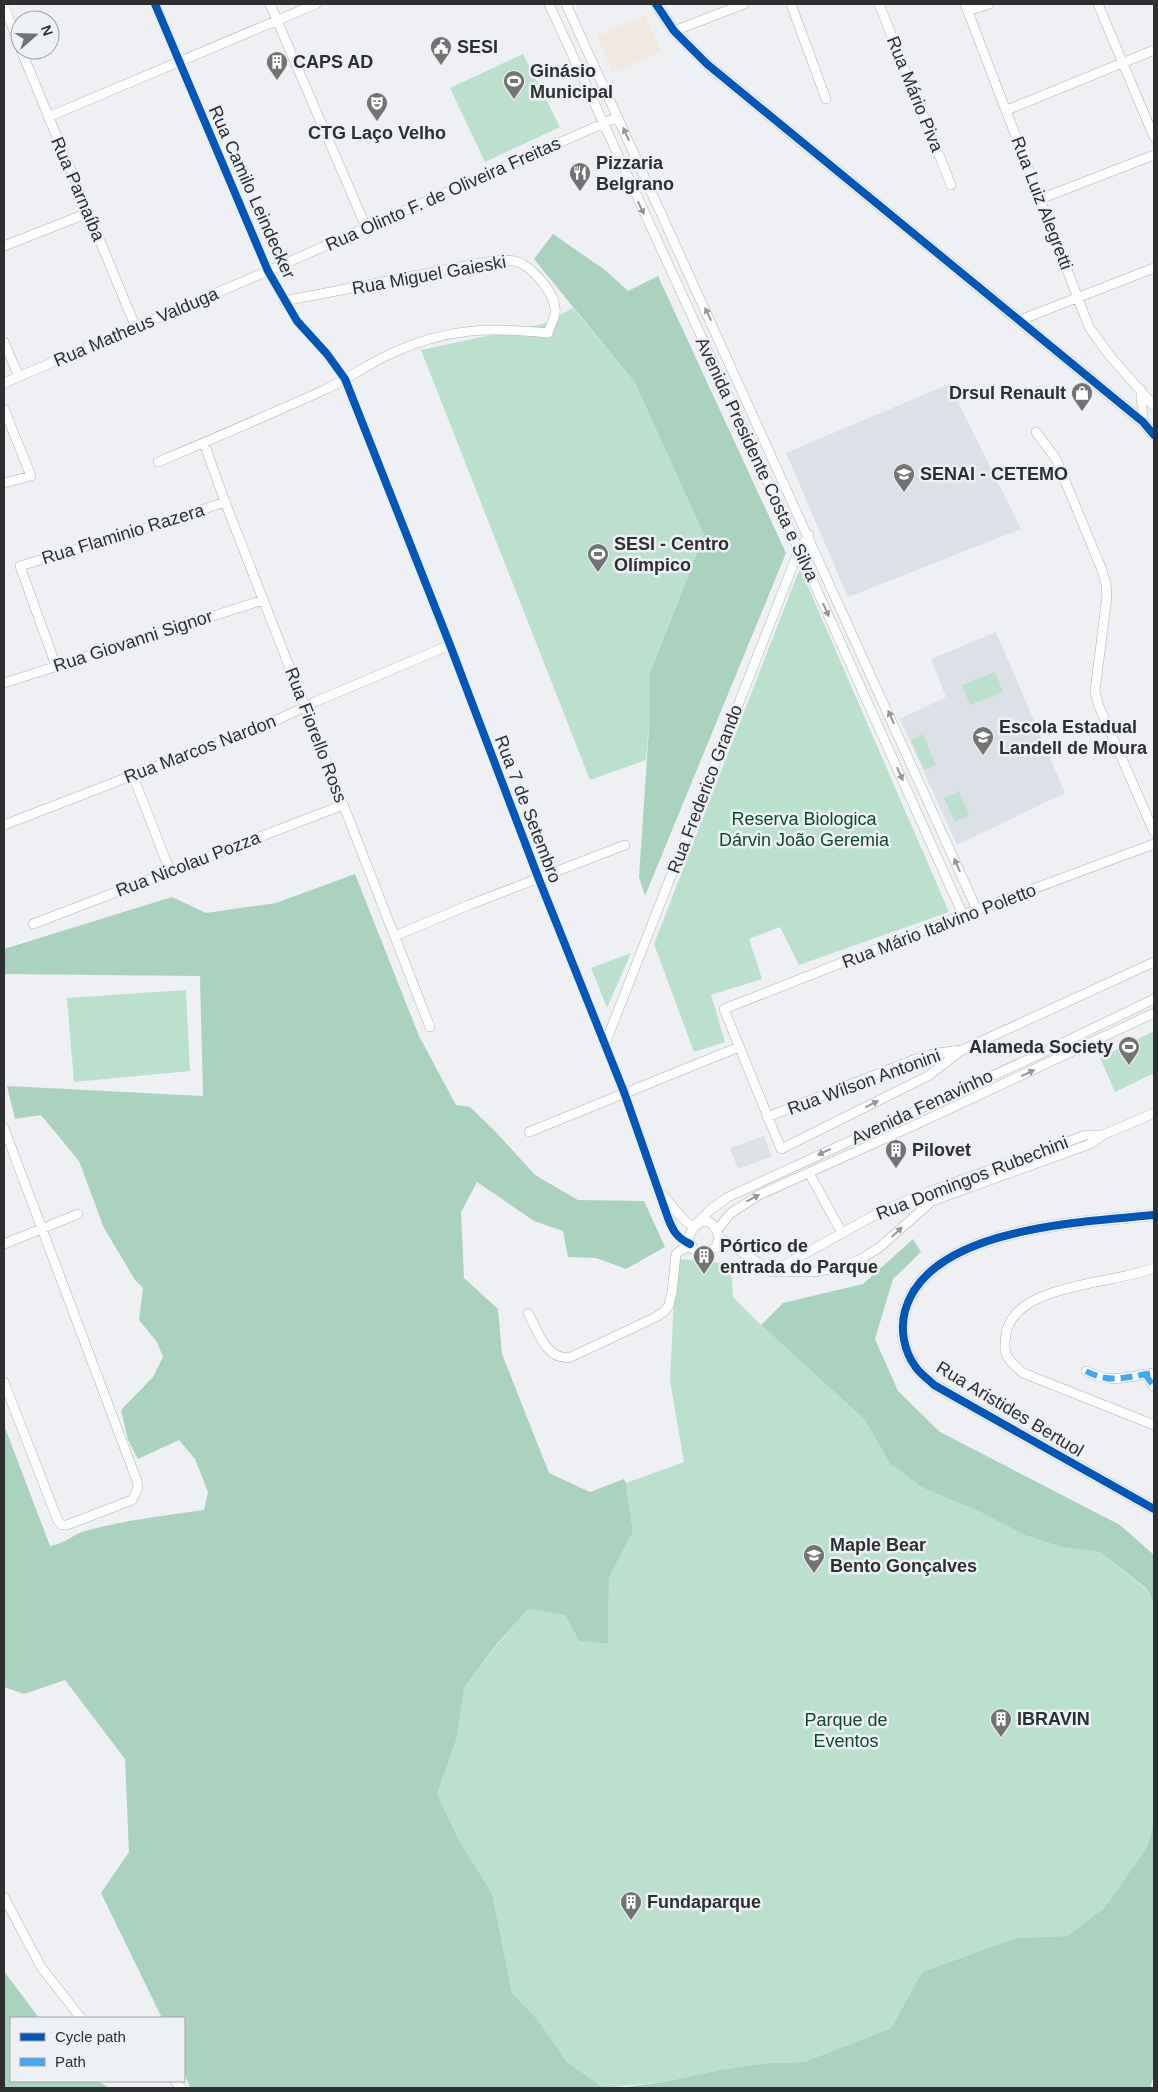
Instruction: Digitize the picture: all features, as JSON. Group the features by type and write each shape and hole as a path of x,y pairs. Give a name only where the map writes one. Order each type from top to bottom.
{"main road":[{"path":"656,4 674,31 707,64 1143,422 1154,435"},
{"name":"Rua Aristides Bertuol","path":"1154,1215 1050,1226 1011,1234 952,1255 931,1269 909,1298 902,1332 907,1351 915,1368 934,1385 1154,1509"}],"street":[{"name":"Rua Camilo Leindecker","path":"155,4 268,271 297,321 345,379"},
{"path":"270,4 366,227"},
{"path":"48,117 316,4"},
{"name":"Avenida Presidente Costa e Silva","path":"549,4 799,550 963,915"},
{"name":"Avenida Presidente Costa e Silva","path":"566,4 809,535 977,910"},
{"path":"674,31 744,4"},
{"path":"791,4 826,99"},
{"name":"Rua Mário Piva","path":"878,4 951,185"},
{"path":"967,8 989,4"},
{"path":"1098,4 1154,137"},
{"path":"4,6 10,21"},
{"name":"Rua Luiz Alegretti","path":"967,8 1089,326 1100,343 1154,406"},
{"path":"564,34 576,28"},
{"path":"1006,110 1154,50"},
{"name":"Rua Parnaíba","path":"25,60 136,328"},
{"name":"Rua Olinto F. de Oliveira Freitas","path":"268,271 618,117"},
{"path":"1040,199 1154,155"},
{"path":"4,246 88,213"},
{"name":"Rua Miguel Gaieski","path":"284,301 486,262 515,260 524,264 536,274 546,287 554,303 555,314 548,333 480,329 439,335 392,353 345,379"},
{"path":"1020,320 1154,268"},
{"name":"Rua Matheus Valduga","path":"4,383 268,271"},
{"path":"676,284 691,277"},
{"path":"4,342 18,377"},
{"path":"158,462 324,390 345,379"},
{"name":"Rua 7 de Setembro","path":"345,379 450,645 538,877 624,1092 675,1233 681,1240 691,1245"},
{"path":"1141,390 1143,422"},
{"path":"4,409 31,476 4,483"},
{"path":"1036,432 1056,459 1102,570 1107,596 1095,691 1098,704 1154,832"},
{"name":"Rua Fiorello Ross","path":"204,443 225,502 430,1027"},
{"name":"Rua Flaminio Razera","path":"56,666 20,566 134,532 225,502"},
{"name":"Rua Frederico Grando","path":"605,1044 799,550 809,535"},
{"name":"Rua Giovanni Signor","path":"4,683 263,600"},
{"name":"Rua Marcos Nardon","path":"4,825 279,719 450,645"},
{"path":"867,700 880,694"},
{"path":"889,750 902,744"},
{"path":"133,776 170,871"},
{"name":"Rua Nicolau Pozza","path":"33,924 343,804"},
{"name":"Rua Mário Italvino Poletto","path":"739,1047 724,1009 963,915 1154,844"},
{"path":"395,936 538,877 625,845"},
{"name":"Rua Wilson Antonini","path":"962,1050 937,1053 916,1059 767,1117 781,1149 928,1076 962,1050 1154,962"},
{"name":"Avenida Fenavinho","path":"694,1225 728,1197 1105,1024 1154,999"},
{"name":"Avenida Fenavinho","path":"718,1234 731,1213 743,1204 1154,1013"},
{"path":"1105,1024 1110,1035"},
{"path":"529,1132 739,1047 767,1117"},
{"path":"1040,1054 1045,1065"},
{"path":"976,1083 981,1094"},
{"path":"909,1113 915,1125"},
{"name":"Rua Domingos Rubechini","path":"772,1272 815,1272 844,1266 861,1259 880,1248 932,1201 1090,1144 1103,1134 1154,1113"},
{"path":"4,1128 137,1481 138,1488 132,1500 68,1526 62,1525 58,1521 4,1382"},
{"name":"Rua Domingos Rubechini","path":"772,1272 882,1211 928,1192 1086,1135 1103,1134"},
{"path":"780,1173 785,1184"},
{"path":"809,1173 842,1233"},
{"name":"Rua 7 de Setembro","path":"658,1189 682,1218 694,1225"},
{"path":"4,1244 78,1214"},
{"path":"718,1234 716,1247 707,1252 697,1251 691,1245 689,1235 694,1225 701,1222 710,1224 718,1234 772,1272"},
{"path":"528,1313 546,1347 554,1355 564,1359 571,1357 665,1311 672,1293 676,1254 691,1245"},
{"path":"1154,1268 1132,1276 1061,1290 1039,1298 1016,1312 1006,1331 1004,1348 1009,1361 1023,1373 1154,1425"},
{"path":"1086,1371 1099,1378 1107,1379 1150,1373 1154,1387"},
{"path":"4,1897 41,1968 79,2017"}],"shaded area":[{"path":"645,15 661,52 613,73 597,36"},
{"name":"SENAI - CETEMO","path":"949,384 1021,529 848,597 786,453"},
{"name":"Escola Estadual Landell de Moura","path":"996,632 1065,793 957,845 900,719 946,697 931,659"},
{"path":"764,1136 772,1156 738,1169 730,1148"}],"green space":[{"path":"523,54 560,127 485,162 450,88"},
{"path":"553,234 605,270 628,291 658,276 786,553 645,896 639,877 650,713 650,673 704,535 635,383 534,259"},
{"name":"SESI - Centro Olímpico","path":"573,308 635,383 704,535 650,673 650,713 646,760 590,780 421,350 543,324"},
{"name":"Reserva Biologica Dárvin João Geremia","path":"800,568 949,912 799,965 780,927 749,939 762,979 711,995 725,1042 694,1052 654,944"},
{"path":"995,672 1003,692 970,705 962,685"},
{"path":"923,734 936,765 924,770 911,740"},
{"path":"959,791 969,815 955,822 944,798"},
{"path":"355,874 419,1036 456,1105 470,1107 535,1175 578,1200 644,1201 665,1247 626,1269 596,1258 568,1257 563,1231 534,1221 477,1182 461,1212 464,1278 498,1309 502,1354 549,1473 590,1492 624,1479 626,1483 633,1532 609,1577 608,1644 579,1641 565,1615 528,1609 496,1645 464,1688 457,1738 437,1794 461,1844 492,1894 512,1993 538,2020 567,2062 604,2088 190,2088 185,2074 185,2017 162,2017 101,1893 129,1852 125,1759 65,1680 24,1694 4,1687 4,1425 50,1546 100,1527 204,1510 208,1492 195,1459 179,1440 138,1459 128,1440 121,1410 153,1377 163,1357 157,1342 139,1320 143,1288 135,1280 104,1228 79,1161 41,1115 15,1119 7,1086 203,1096 200,976 4,974 4,949 172,897 206,913 276,903"},
{"path":"631,953 607,1008 591,968"},
{"path":"186,990 190,1071 74,1082 67,998"},
{"name":"Alameda Society","path":"1154,1031 1154,1073 1115,1092 1100,1058"},
{"path":"913,1239 921,1252 893,1279 875,1339 898,1391 940,1432 1120,1525 1154,1555 1154,1604 1147,1589 1100,1552 1061,1547 1024,1535 980,1512 923,1488 890,1464 865,1420 761,1325 783,1303 863,1284"},
{"name":"Parque de Eventos","path":"678,1259 731,1264 733,1297 865,1420 890,1464 923,1488 980,1512 1024,1535 1061,1547 1100,1552 1147,1590 1154,1604 1154,1823 1147,1847 1105,1907 1067,1936 1016,1938 922,1972 891,2028 804,2062 768,2063 720,2070 663,2082 604,2088 567,2062 538,2020 512,1993 502,1945 461,1844 437,1794 457,1738 464,1688 528,1608 565,1615 579,1641 608,1644 609,1577 633,1532 626,1483 684,1462 670,1381 674,1297"},
{"path":"1154,1823 1154,2076 1150,2088 618,2088 768,2063 804,2062 891,2028 922,1972 1016,1938 1067,1936 1105,1907 1147,1847"},
{"path":"4,1971 38,2017 10,2017 10,2082 100,2082 109,2088 4,2088"}],"marked path":[{"path":"1086,1371 1112,1379 1154,1373"},
{"path":"1145,1374 1154,1387"}],"cycle path":[{"path":"155,4 268,271 297,321 327,354 345,379 450,645 538,877 624,1092 668,1218 676,1234 690,1244"},
{"path":"656,4 674,31 707,64 1143,422 1154,435"},
{"path":"1154,1215 1050,1226 1011,1234 975,1246 944,1262 919,1283 905,1311 903,1325 904,1340 911,1360 919,1371 934,1385 1154,1509"}],"place":[{"name":"SESI","path":"441,66"},
{"name":"CAPS AD","path":"277,81"},
{"name":"Ginásio Municipal","path":"514,100"},
{"name":"CTG Laço Velho","path":"377,122"},
{"name":"Pizzaria Belgrano","path":"580,192"},
{"name":"Drsul Renault","path":"1082,412"},
{"name":"SENAI - CETEMO","path":"904,493"},
{"name":"SESI - Centro Olímpico","path":"598,573"},
{"name":"Escola Estadual Landell de Moura","path":"983,756"},
{"name":"Alameda Society","path":"1129,1066"},
{"name":"Pilovet","path":"896,1169"},
{"name":"Pórtico de entrada do Parque","path":"704,1275"},
{"name":"Maple Bear Bento Gonçalves","path":"814,1574"},
{"name":"IBRAVIN","path":"1001,1738"},
{"name":"Fundaparque","path":"631,1921"}]}
